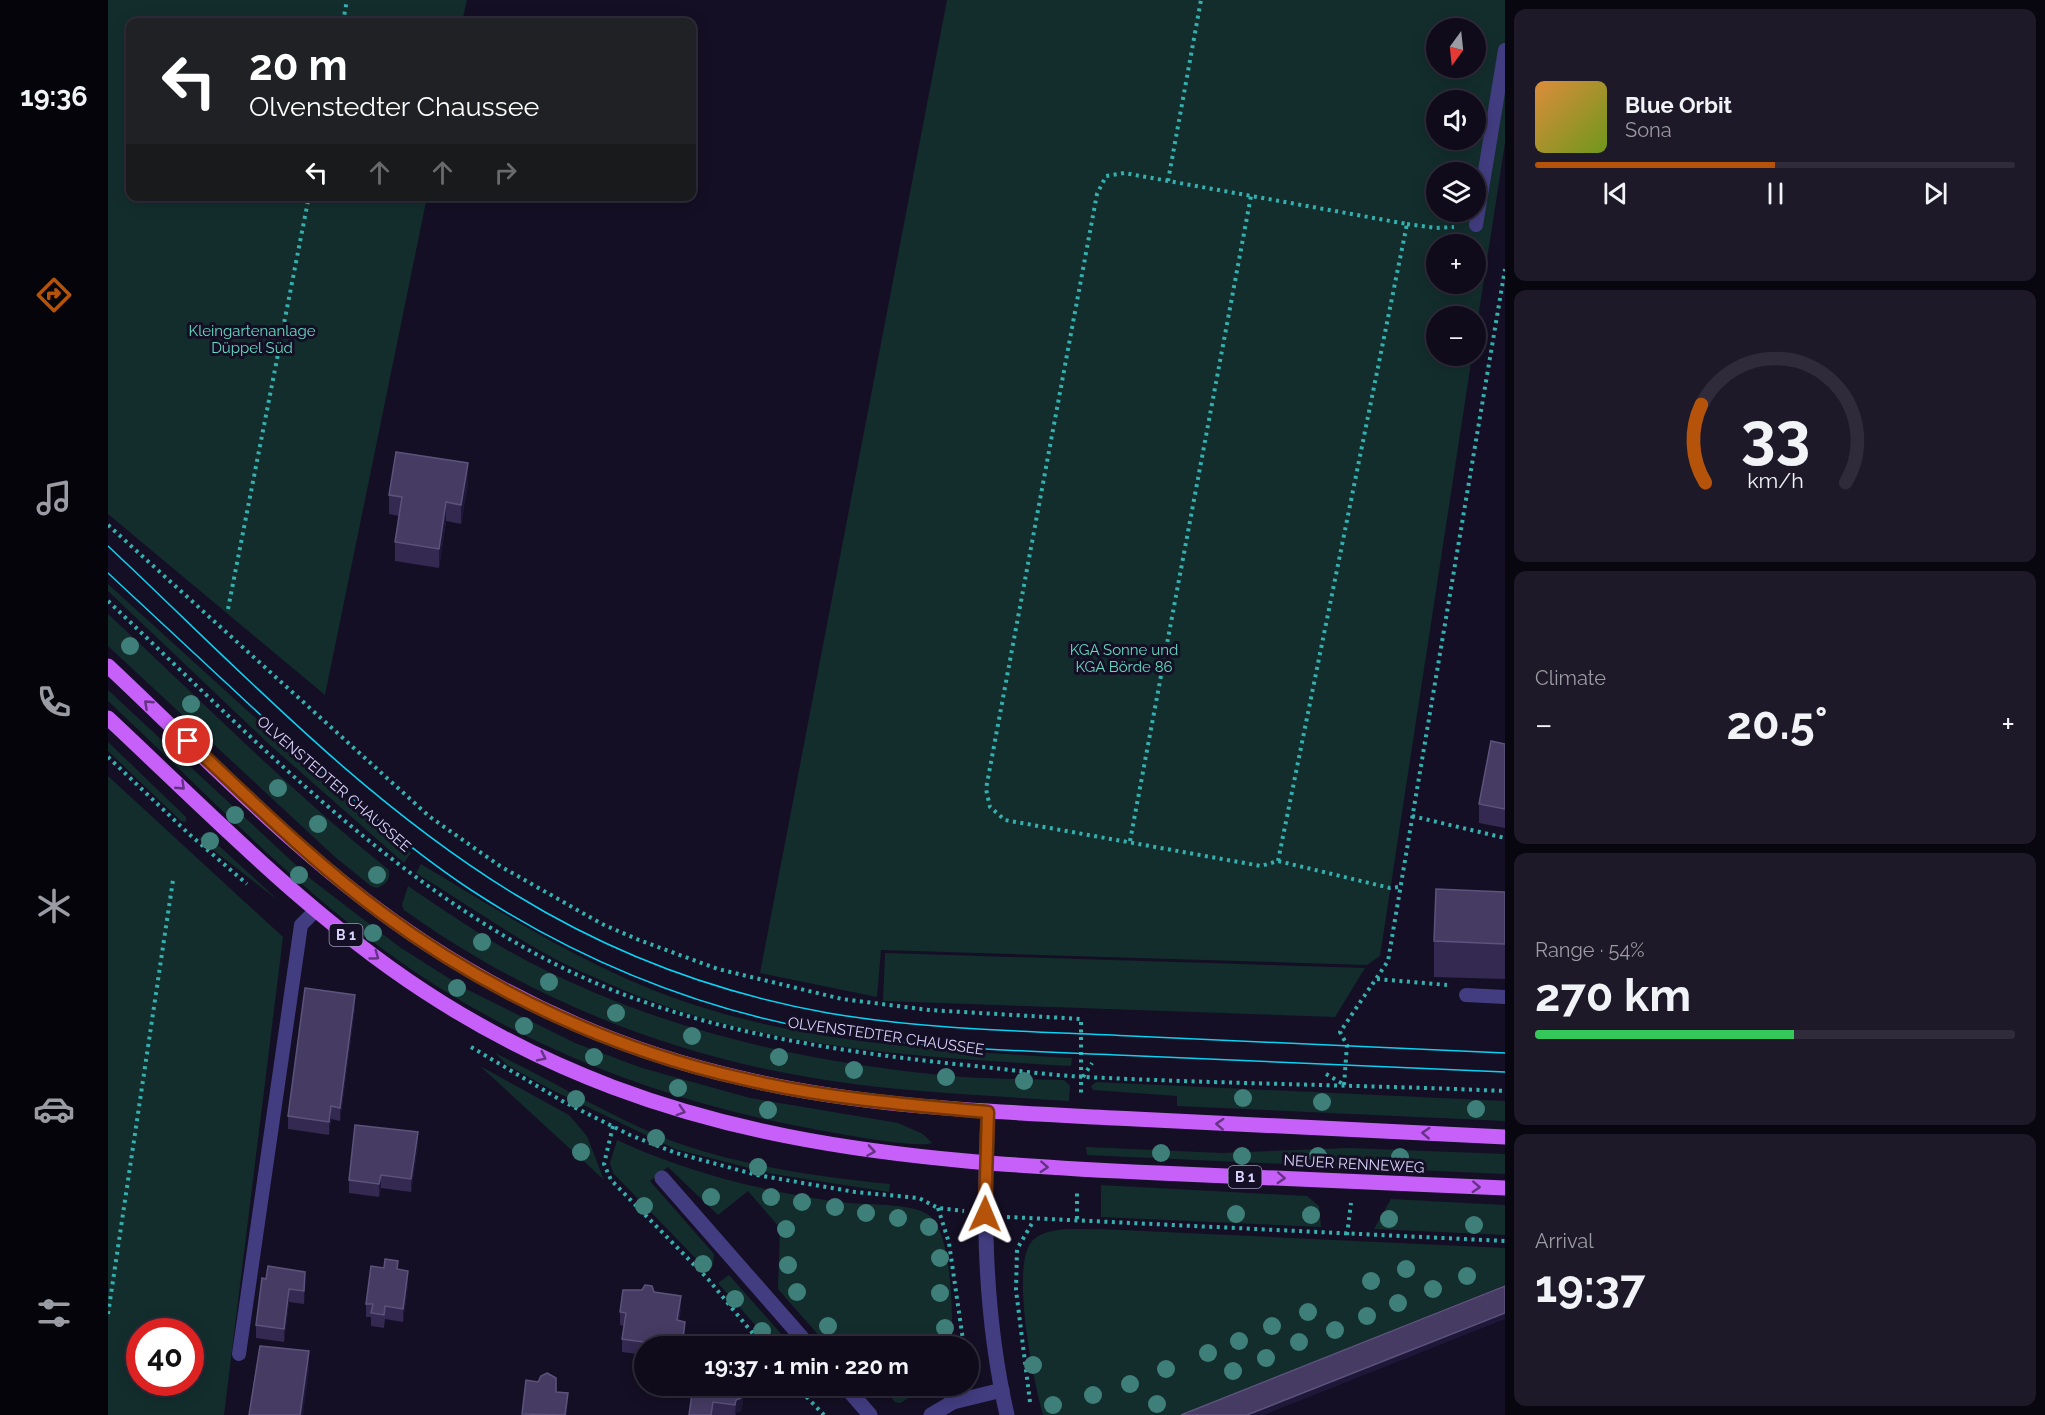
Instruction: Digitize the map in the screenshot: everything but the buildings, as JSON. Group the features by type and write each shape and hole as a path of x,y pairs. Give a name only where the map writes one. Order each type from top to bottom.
{"main road":[{"name":"B 1","path":"108,666 292,838 353,891 425,943 522,999 634,1047 744,1079 849,1098 988,1112 1505,1137"},
{"name":"B 1","path":"108,718 316,910 356,943 442,1003 511,1041 592,1080 663,1106 767,1134 903,1156 986,1163"},
{"name":"NEUER RENNEWEG","path":"986,1163 1505,1188"}],"street":[{"path":"988,1112 986,1163 989,1294 1007,1415"},
{"path":"662,1178 800,1336"},
{"path":"931,1415 953,1402 1002,1390"},
{"path":"853,1396 870,1415"}],"lane":[{"path":"1476,225 1505,50"},
{"path":"239,1354 301,925 316,910"},
{"path":"1466,995 1505,997"}],"path":[{"path":"344,18 347,0"},
{"path":"1168,181 1201,0"},
{"path":"1399,887 1390,888 1278,861 1262,866 1005,820 990,807 986,789 1097,194 1106,176 1124,173 1436,228 1476,225"},
{"path":"1130,841 1251,196"},
{"path":"228,609 308,201"},
{"path":"1278,861 1407,224"},
{"path":"1344,1085 1347,1045 1340,1032 1388,961 1505,269"},
{"path":"108,525 430,817 531,885 639,940 718,969 759,981 885,1005 1081,1019 1079,1063 1083,1077"},
{"name":"OLVENSTEDTER CHAUSSEE","path":"108,601 366,840 405,871 452,902 556,964 647,1004 752,1034 842,1051 1083,1077"},
{"path":"108,757 204,848 252,887"},
{"path":"1412,816 1505,838"},
{"path":"108,1314 173,880"},
{"path":"1377,979 1454,986 1466,995"},
{"path":"465,1043 564,1102 660,1148 737,1170 855,1192 919,1198 938,1208 948,1208"},
{"path":"1083,1077 1092,1063"},
{"path":"1326,1074 1344,1085"},
{"path":"1083,1077 1505,1091"},
{"path":"613,1126 604,1164 611,1180 708,1279 755,1336"},
{"path":"1347,1235 1351,1200"},
{"path":"938,1208 950,1243 963,1336"},
{"path":"1014,1218 1077,1219 1347,1235 1505,1241"},
{"path":"1030,1404 1016,1290 1017,1249 1034,1220"},
{"path":"806,1396 824,1415"}],"green space":[{"name":"Kleingartenanlage Düppel Süd","path":"108,0 467,0 463,18 126,18 126,201 426,201 325,695 108,514"},
{"name":"KGA Sonne und KGA Börde 86","path":"947,0 1505,0 1505,143 1486,266 1486,234 1426,234 1426,294 1482,294 1480,306 1426,306 1426,366 1470,366 1380,956 1367,965 881,950 877,997 760,973"},
{"path":"108,584 326,782 411,853 404,863 271,746 108,591"},
{"path":"108,614 316,809 389,870 389,877 385,884 377,888 371,886 335,857 108,646"},
{"path":"108,690 312,880 401,948 466,989 575,1043 642,1068 750,1098 898,1123 923,1134 932,1143 909,1144 834,1133 752,1116 696,1101 640,1084 586,1063 482,1013 432,983 384,950 311,892 242,830 108,701"},
{"path":"108,742 186,817 186,822 181,821 108,751"},
{"path":"108,776 283,937 224,1415 108,1415"},
{"path":"205,833 279,901 199,839"},
{"path":"421,864 522,925 600,967 680,1000 734,1017 845,1039 902,1046 1072,1058 1071,1066 957,1059 842,1047 729,1025 674,1009 600,980 539,950 416,873"},
{"path":"408,886 484,936 531,963 635,1009 742,1041 852,1064 964,1077 1064,1080 1070,1086 1069,1101 868,1086 802,1076 748,1065 644,1035 594,1016 544,993 449,941 404,910 402,905"},
{"path":"885,953 1365,968 1335,1017 883,1001"},
{"path":"495,1053 619,1118 689,1147 774,1168 890,1184 889,1192 773,1174 675,1149 550,1089 507,1065"},
{"path":"480,1066 569,1115 587,1136 604,1180"},
{"path":"1096,1082 1505,1101 1505,1121 1177,1106 1177,1096 1093,1090 1091,1086"},
{"path":"617,1140 673,1163 760,1188 849,1203 906,1207 926,1213 939,1230 948,1262 953,1336 819,1336 778,1289 780,1228 748,1191 718,1215 668,1167 650,1181 714,1254 713,1265 708,1271 613,1173 610,1163"},
{"path":"1086,1147 1222,1153 1349,1148 1505,1154 1505,1174 1087,1155"},
{"path":"1101,1185 1307,1196 1319,1206 1321,1227 1101,1217"},
{"path":"1391,1199 1505,1205 1505,1235 1374,1229"},
{"path":"1065,1229 1505,1248 1505,1285 1182,1415 1043,1415 1034,1377 1023,1297 1026,1253 1033,1240 1047,1232"},
{"path":"729,1275 783,1336 765,1336 718,1283"},
{"path":"890,1396 912,1396 900,1403 895,1402"}],"tram line":[{"path":"108,546 303,731 406,818 460,858 552,916 590,936 666,969 787,1005 865,1019 903,1023 1017,1031 1505,1053"},
{"path":"108,573 341,788 391,831 444,871 471,890 553,938 639,978 684,995 729,1009 822,1031 940,1046 1505,1072"}],"route":[{"path":"188,741 278,825 360,896 425,943 522,999 599,1034 711,1071 785,1088 849,1098 988,1112 985,1214"}]}
